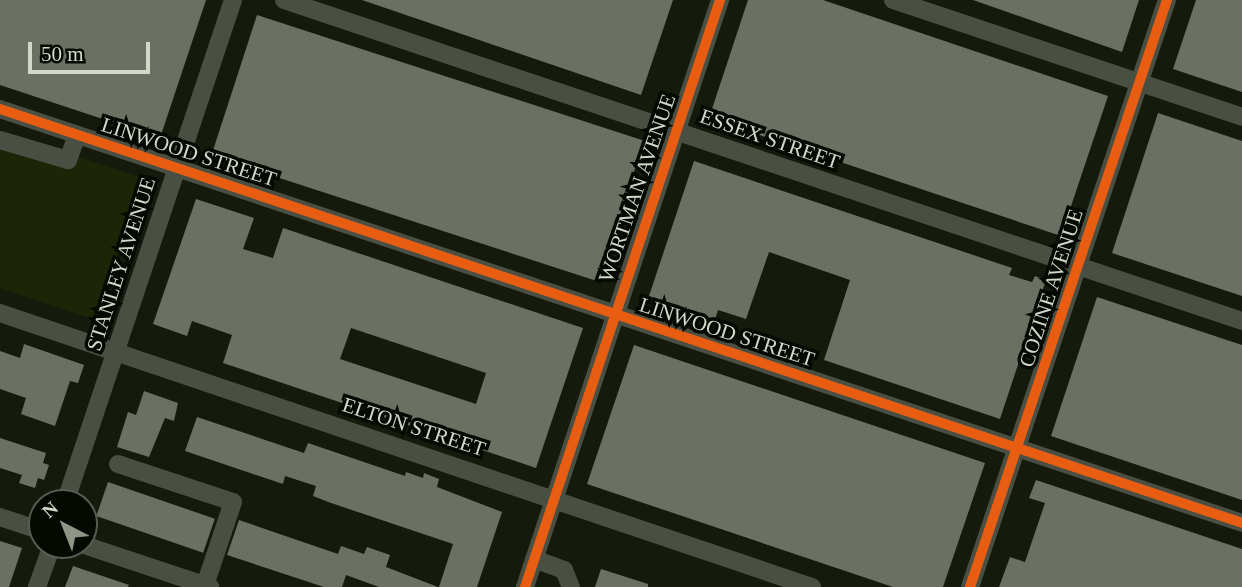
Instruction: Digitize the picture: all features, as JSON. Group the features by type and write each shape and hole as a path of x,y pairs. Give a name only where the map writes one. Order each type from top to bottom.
{"street":[{"name":"STANLEY AVENUE","path":"70,489 233,0"},
{"name":"ESSEX STREET","path":"284,0 1242,321"},
{"name":"WORTMAN AVENUE","path":"525,587 720,0"},
{"path":"893,0 1242,117"},
{"name":"COZINE AVENUE","path":"970,587 1167,0"},
{"name":"LINWOOD STREET","path":"0,109 1242,523"},
{"path":"0,140 68,160 77,135"},
{"name":"ELTON STREET","path":"0,313 555,497 812,587"},
{"path":"98,550 207,586 233,502 118,464"},
{"path":"0,517 28,526"},
{"path":"37,587 46,559"},
{"path":"534,559 564,570 571,587"}],"shaded area":[{"path":"0,132 143,178 96,320 0,288"}],"building":[{"path":"0,0 206,0 160,138 0,85"},
{"path":"362,0 673,0 641,95"},
{"path":"748,0 823,0 1108,96 1061,236 709,118"},
{"path":"973,0 1139,0 1122,52"},
{"path":"1196,0 1242,0 1242,92 1173,69"},
{"path":"257,15 644,141 598,282 211,156"},
{"path":"1158,113 1242,141 1242,296 1112,253"},
{"path":"694,161 1012,268 1009,275 1032,282 1035,276 1046,280 1000,419 824,360 850,280 769,252 746,319 718,310 714,323 647,302"},
{"path":"196,199 254,218 243,249 273,258 283,228 583,328 536,468 223,363 232,335 192,321 187,336 153,324","holes":["351,328 486,373 476,404 340,359"]},
{"path":"1097,297 1242,345 1242,500 1051,436"},
{"path":"24,344 84,365 78,383 70,381 55,426 21,414 26,398 0,389 0,351 20,358"},
{"path":"634,345 985,463 943,587 893,587 587,484"},
{"path":"144,391 178,403 174,421 165,418 149,457 117,447 128,412 136,415"},
{"path":"197,417 304,453 308,443 405,476 406,472 423,478 424,473 439,479 437,487 502,512 477,587 439,587 453,544 313,496 316,486 285,476 283,484 185,451"},
{"path":"0,438 46,453 43,463 49,465 44,480 38,478 35,488 19,483 22,475 0,468"},
{"path":"1036,480 1242,549 1242,587 999,587 1010,557 1025,562 1045,503 1029,498"},
{"path":"108,482 215,519 203,553 98,517"},
{"path":"239,520 338,554 341,546 364,554 367,547 390,555 386,567 438,587 379,587 346,575 342,587 324,587 227,555"},
{"path":"0,541 22,548 9,587 0,587"},
{"path":"73,566 129,585 65,587"},
{"path":"601,569 648,584 648,587 595,587"}],"cycle path":[{"path":"525,587 720,0"},
{"path":"970,587 1167,0"},
{"path":"0,109 1242,523"}]}
